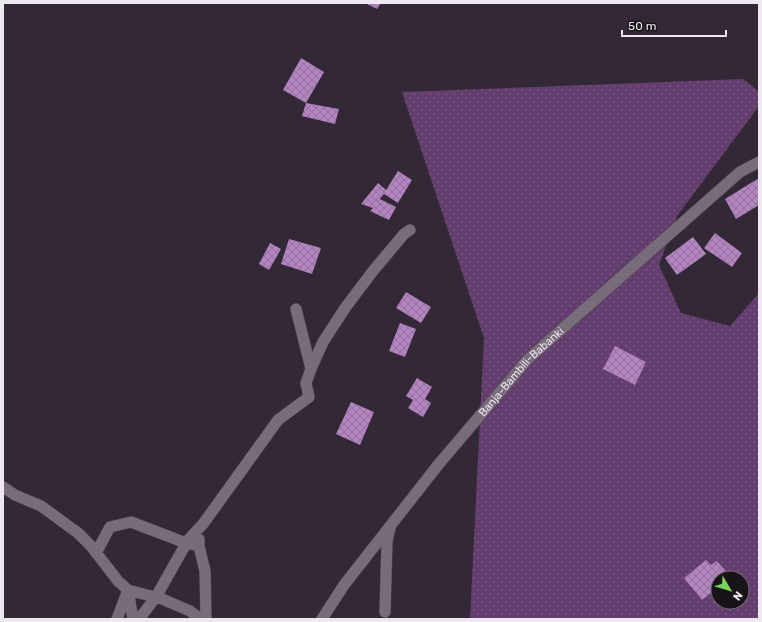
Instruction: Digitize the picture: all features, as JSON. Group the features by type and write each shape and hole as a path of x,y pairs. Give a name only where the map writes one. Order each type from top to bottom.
{"street":[{"name":"Banja-Bambili-Babanki","path":"322,619 344,585 438,465 528,359 740,172 759,162"},
{"path":"139,619 156,597 186,543 198,529 278,420 309,397 306,383 323,342 345,308 373,271 404,234 410,230"},
{"path":"296,309 311,369"},
{"path":"3,487 16,495 41,506 78,533 118,581 128,590 156,597 190,611 200,619"},
{"path":"96,553 110,527 131,522 186,543 199,546"},
{"path":"385,612 387,541 390,528"},
{"path":"198,529 199,546 205,571 206,619"},
{"path":"117,619 128,590"},
{"path":"128,590 134,619"}],"shaded area":[{"path":"743,79 759,92 759,106 677,216 659,265 681,313 730,326 759,293 759,619 470,619 484,338 402,92"}],"building":[{"path":"365,3 381,3 377,9"},
{"path":"301,58 324,72 306,103 283,90"},
{"path":"306,103 339,109 335,124 302,116"},
{"path":"398,171 412,180 398,203 384,194 377,202 380,199 396,207 389,220 370,211 373,208 361,204 378,183 386,190"},
{"path":"759,178 759,205 736,219 725,199"},
{"path":"715,233 742,253 732,267 704,248"},
{"path":"693,237 706,254 677,275 665,258"},
{"path":"289,239 321,248 312,274 281,264"},
{"path":"270,243 281,249 269,270 259,264"},
{"path":"406,292 431,307 421,323 396,308"},
{"path":"400,323 416,329 405,357 389,351"},
{"path":"615,346 646,362 635,385 603,369"},
{"path":"417,378 432,387 425,399 431,403 423,417 408,408 413,400 406,396"},
{"path":"351,402 374,412 360,445 336,434"},
{"path":"706,560 711,565 717,561 725,570 710,570 710,594 702,600 684,578"}]}
